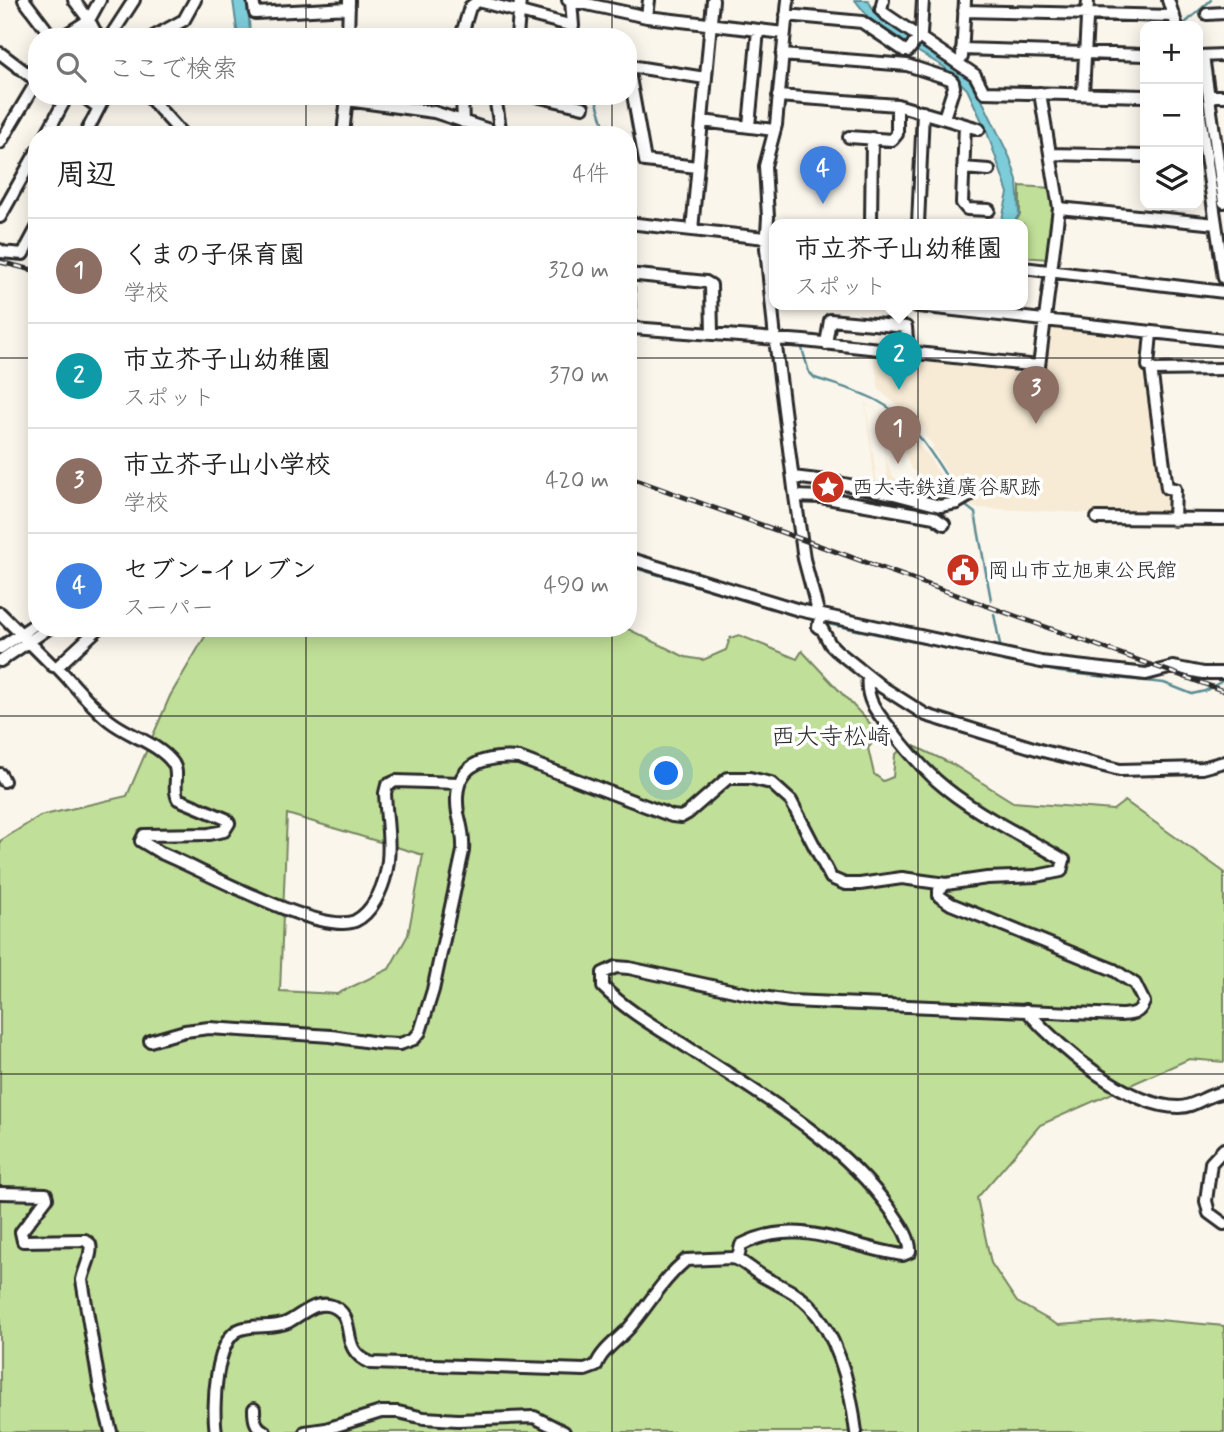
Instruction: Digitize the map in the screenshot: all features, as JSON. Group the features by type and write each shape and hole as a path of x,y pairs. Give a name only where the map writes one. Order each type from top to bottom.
{"street":[{"path":"24,0 45,28"},
{"path":"74,0 93,28"},
{"path":"76,28 89,20 100,0"},
{"path":"116,28 134,0"},
{"path":"169,28 184,20 195,0"},
{"path":"253,0 255,13 349,4 348,28"},
{"path":"518,28 520,0"},
{"path":"464,28 470,7 478,1 573,26 569,0 647,17 785,33"},
{"path":"647,17 649,0"},
{"path":"692,229 713,0"},
{"path":"769,224 765,166 779,96 788,0"},
{"path":"873,0 918,38 975,75 984,92 1140,96"},
{"path":"904,65 908,50 921,30 923,0"},
{"path":"1043,13 1044,0"},
{"path":"1083,94 1088,0"},
{"path":"962,65 965,5 1176,21 1168,0"},
{"path":"1207,14 1224,13"},
{"path":"786,15 860,22 908,50"},
{"path":"749,126 758,30"},
{"path":"962,50 1140,55"},
{"path":"0,52 28,74"},
{"path":"782,55 919,68 953,82 944,118"},
{"path":"1203,56 1224,55"},
{"path":"637,67 705,78"},
{"path":"1203,69 1219,138 1224,202"},
{"path":"637,328 801,341 1039,366 1059,208 1040,93"},
{"path":"0,143 28,96"},
{"path":"779,96 897,105 979,129"},
{"path":"1209,96 1224,96"},
{"path":"50,126 61,105"},
{"path":"95,105 99,108"},
{"path":"90,126 100,105"},
{"path":"156,105 175,126"},
{"path":"344,126 346,105"},
{"path":"390,105 434,112 476,126"},
{"path":"462,105 463,122"},
{"path":"497,105 501,126"},
{"path":"574,105 583,107"},
{"path":"635,105 645,161 697,167"},
{"path":"849,137 892,140 897,134 897,105"},
{"path":"918,219 923,112"},
{"path":"702,121 774,130"},
{"path":"965,125 962,203 967,209 989,210"},
{"path":"871,219 872,138"},
{"path":"1050,154 1140,156"},
{"path":"1203,161 1224,278"},
{"path":"0,216 28,166"},
{"path":"963,168 989,170"},
{"path":"1059,208 1216,224"},
{"path":"637,224 769,239"},
{"path":"0,250 23,254 28,245"},
{"path":"1028,269 1224,292"},
{"path":"637,275 706,282 711,285 712,334"},
{"path":"774,310 775,339 804,559 819,619 830,644 868,676 926,715 1043,751 1120,770 1202,768 1224,762"},
{"path":"954,310 1224,340"},
{"path":"826,344 830,320 906,327 908,353"},
{"path":"1151,333 1148,366 1151,368 1157,430 1167,488 1175,489 1174,520"},
{"path":"1151,368 1224,369"},
{"path":"793,477 834,482 940,506 963,499"},
{"path":"795,496 821,497 934,517 944,524"},
{"path":"1097,518 1224,519"},
{"path":"637,561 819,619 1050,664 1146,674 1174,667 1203,673 1224,673"},
{"path":"0,613 110,721 163,753 173,763 175,793 178,799 229,823 224,831 209,834 144,835 141,841 161,853 299,914 332,923 348,923 371,908 386,874 388,861 385,793 387,785 396,781 460,783"},
{"path":"0,661 28,634"},
{"path":"0,648 28,637"},
{"path":"57,667 89,637"},
{"path":"150,1041 185,1031 209,1028 331,1036 378,1043 400,1044 414,1039 420,1032 433,990 463,851 464,839 457,799 460,783 467,769 481,760 519,758 655,811 681,817 727,778 750,778 771,783 791,802 817,854 836,882 860,884 915,878 946,884 987,878 1055,874 1061,871 1064,860 967,804 913,758 872,706 867,693 868,676"},
{"path":"738,1258 741,1245 786,1231 813,1232 902,1255 910,1252 910,1247 904,1232 880,1196 826,1141 797,1119 638,1015 603,986 603,973 616,967 629,968 790,1001 1121,1015 1134,1014 1141,1010 1144,1002 1135,984 1114,970 951,904 939,896 939,890 946,884"},
{"path":"1026,1010 1046,1033 1123,1091 1175,1107 1188,1107 1210,1094 1224,1092"},
{"path":"1224,1149 1211,1163 1206,1200 1209,1213 1224,1224"},
{"path":"0,1193 46,1194 47,1198 41,1208 21,1232 23,1241 85,1240 92,1248 82,1280 100,1389 111,1432"},
{"path":"216,1432 214,1392 219,1369 225,1346 239,1329 271,1327 288,1322 323,1304 339,1310 344,1316 352,1350 371,1363 585,1370 596,1366 598,1359 628,1329 661,1283 686,1260 738,1258 763,1276 790,1290 808,1305 822,1322 848,1383 856,1432"},
{"path":"254,1409 254,1420 259,1429 265,1432"},
{"path":"305,1432 326,1429 381,1412 398,1412 424,1418 458,1420 534,1417 564,1432"}],"shaded area":[{"path":"1051,326 1142,336 1146,340 1143,367 1149,377 1173,491 1172,517 975,508 966,503 932,448 934,446 925,436 925,429 879,390 873,354 1042,371 1048,328"},
{"path":"865,403 877,411 866,405 877,483 888,485 880,412 894,421 928,455 954,498 941,501 875,484","holes":["892,426 900,430 904,452 911,469 933,482 930,493 923,495 908,491 892,475 886,459 883,434"]}],"green space":[{"path":"1020,186 1052,188 1054,208 1048,259 1028,257 1028,219 1017,219 1020,215"},
{"path":"637,633 685,657 703,660 726,650 730,638 739,635 797,659 802,651 880,734 868,748 874,774 883,781 893,777 895,755 908,743 952,764 1013,802 1113,810 1125,801 1224,872 1224,1062 1189,1059 1040,1125 977,1198 991,1263 1017,1302 1058,1325 1148,1319 1224,1326 1224,1432 0,1432 0,841 40,816 127,796 170,696 205,637 637,637","holes":["287,814 423,855 408,935 389,969 337,994 280,991"]}],"water":[{"path":"233,0 248,0 250,28 237,28"},
{"path":"855,0 868,0 886,21 972,79 1010,158 1017,180 1019,214 1016,219 1002,219 1008,193 987,132 967,89 944,67 876,27"}],"waterway":[{"path":"1174,0 1182,21"},
{"path":"1187,21 1211,0"},
{"path":"1201,84 1224,237"},
{"path":"598,105 604,126"},
{"path":"801,345 809,372 815,378 869,396 890,408 914,430 959,497"},
{"path":"962,503 975,513 991,600"},
{"path":"637,569 816,621"},
{"path":"994,614 1001,650"},
{"path":"823,623 1060,672 1164,683 1192,694 1205,691 1224,680"}],"railway":[{"path":"0,262 28,269"},
{"path":"637,480 1224,691"}],"place":[{"name":"セブン-イレブン","path":"823,204"},
{"name":"市立芥子山幼稚園","path":"899,390"},
{"name":"市立芥子山小学校","path":"1036,424"},
{"name":"くまの子保育園","path":"898,464"},
{"name":"西大寺鉄道廣谷駅跡","path":"828,487"},
{"name":"岡山市立旭東公民館","path":"963,570"}],"district":[{"name":"西大寺松崎","path":"831,736"}]}
